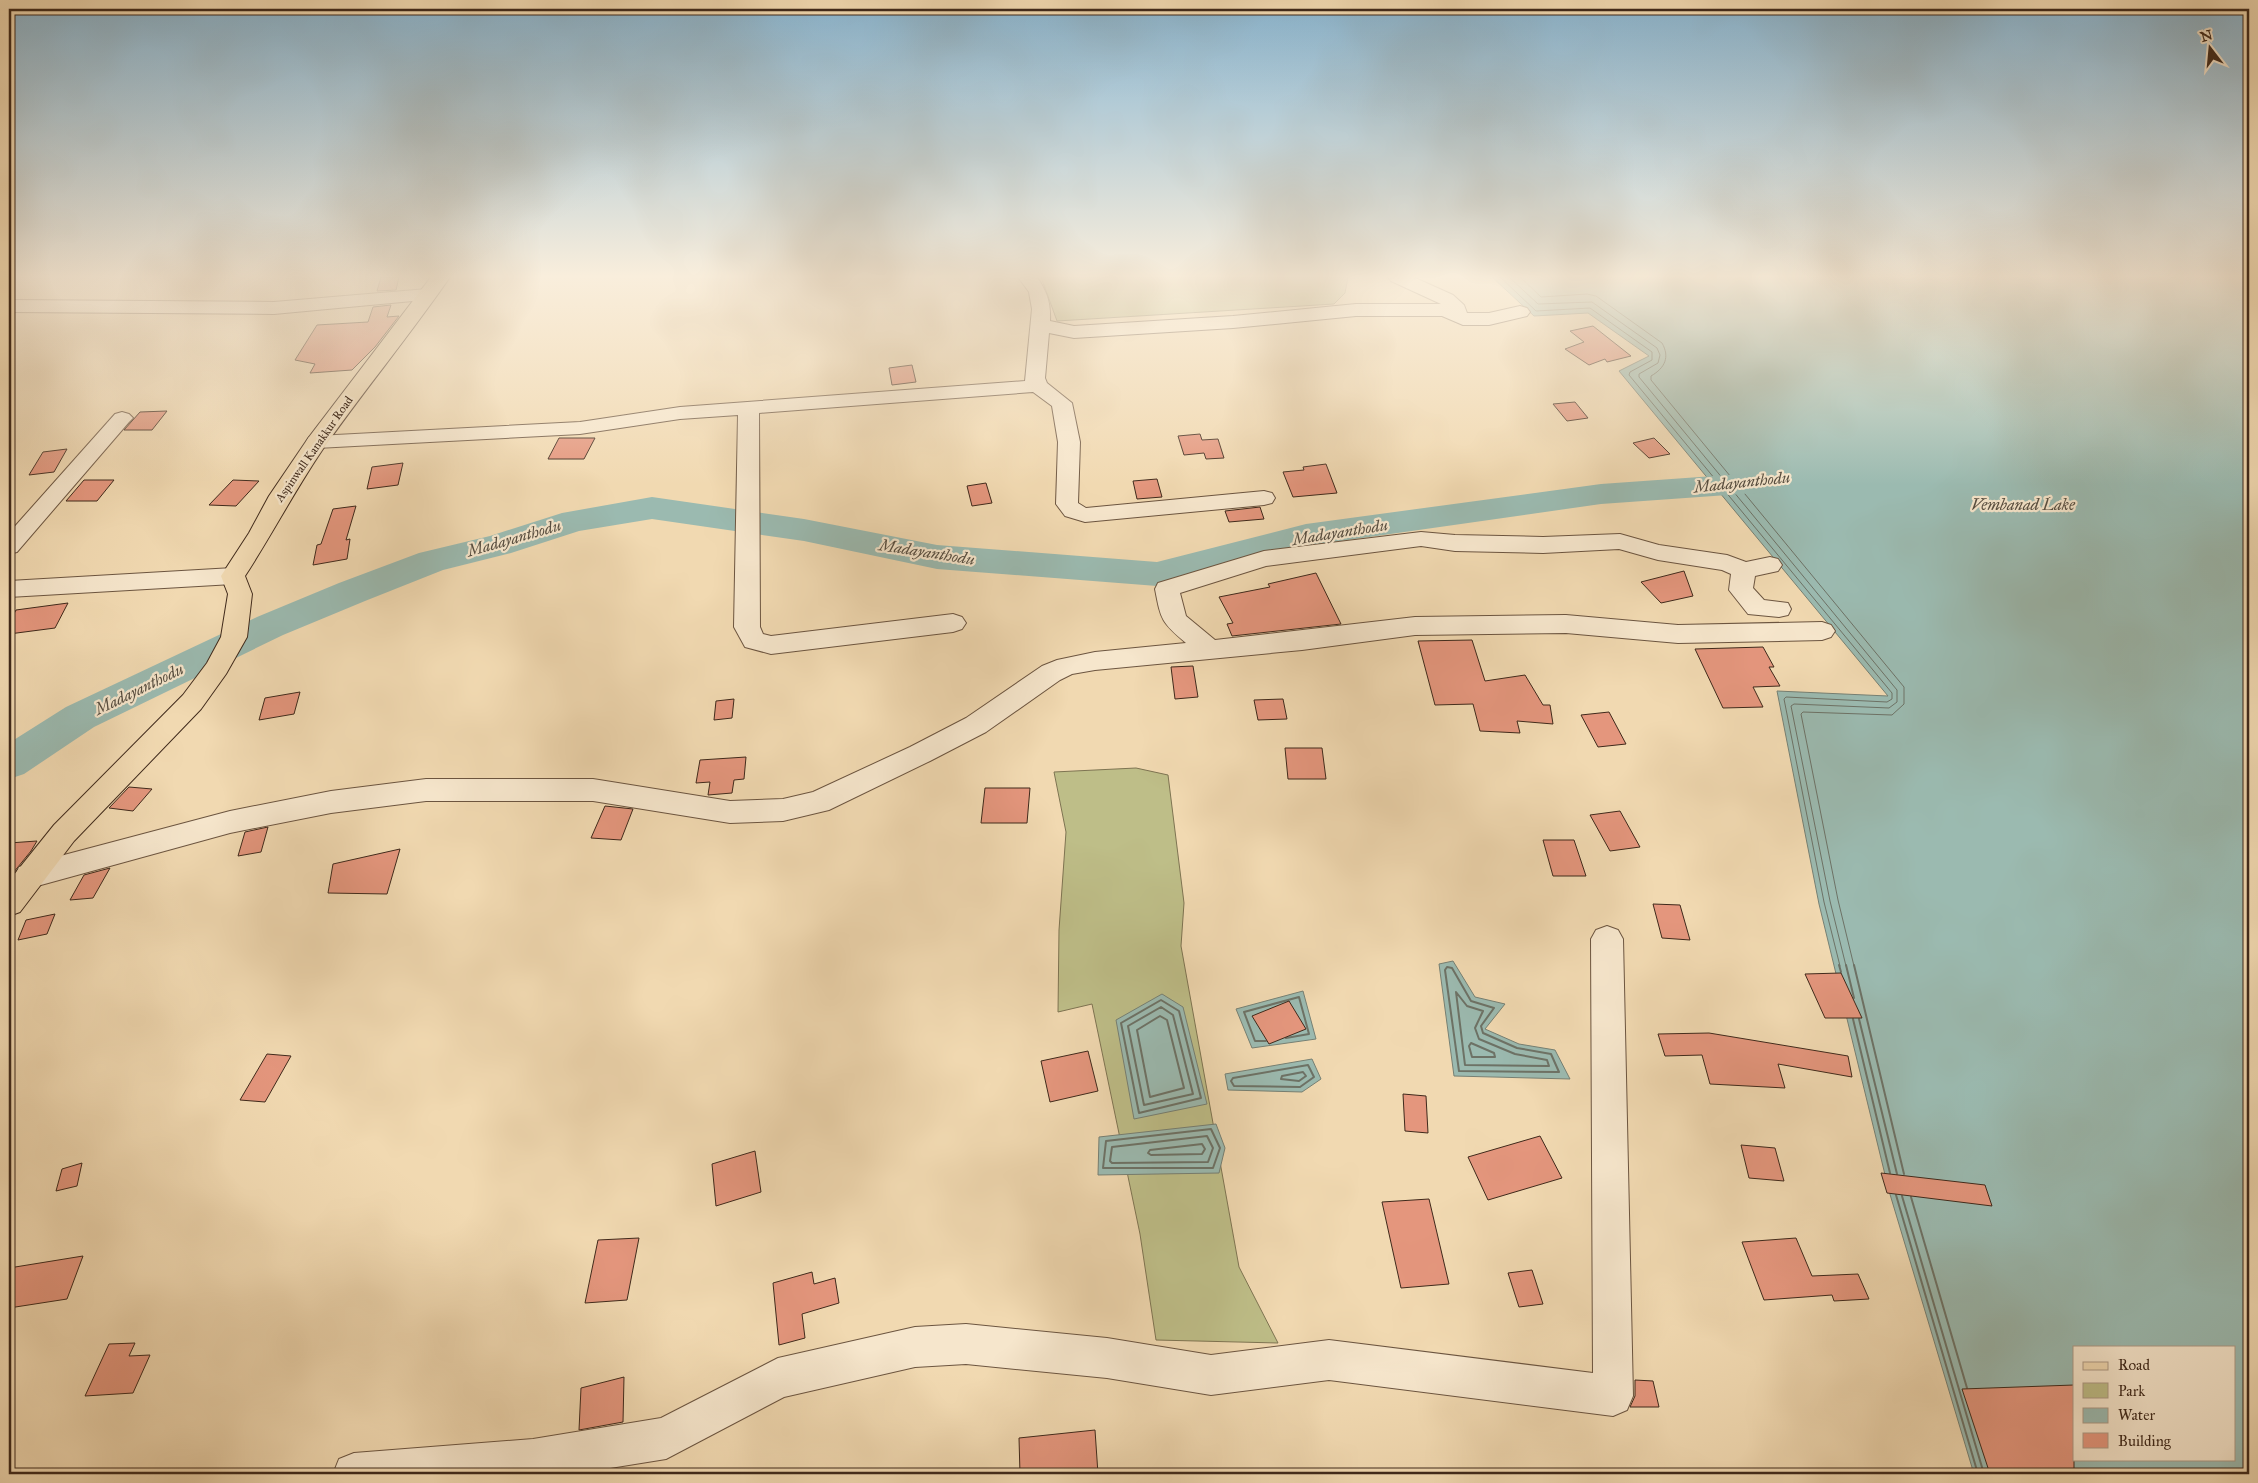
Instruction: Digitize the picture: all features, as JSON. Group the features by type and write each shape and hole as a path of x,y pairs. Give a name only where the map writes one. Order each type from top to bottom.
{"main road":[{"name":"Aspinwall Kanakkur Road","path":"233,576 261,533 280,496 317,442 389,346"},
{"path":"9,904 64,833 192,702 217,668 234,637 240,594 233,576"}],"street":[{"path":"1037,386 1038,346"},
{"path":"317,442 580,428 680,414 1037,386 1062,403 1069,442 1067,504 1072,511 1085,515 1264,498"},
{"path":"749,408 748,627 754,641 771,645 953,623"},
{"path":"9,547 122,418"},
{"path":"1210,650 1174,620 1167,589 1264,559 1421,539 1455,543 1543,545 1620,541 1658,552 1727,563 1744,570 1770,565"},
{"path":"1744,570 1741,590 1757,608 1779,609"},
{"path":"9,589 233,576"},
{"path":"30,876 230,822 331,802 426,790 593,790 730,812 783,810 819,802 920,754 976,724 1066,666 1415,626 1566,624 1678,634 1733,635 1822,630"},
{"path":"354,1474 533,1460 666,1438 778,1378 915,1347 966,1344 1107,1358 1211,1375 1329,1360 1613,1396 1607,939"}],"green space":[{"path":"1136,768 1168,775 1184,903 1181,946 1239,1267 1278,1343 1156,1340 1140,1234 1092,1004 1058,1012 1059,930 1066,832 1054,772"}],"water":[{"name":"Vembanad Lake","path":"1635,346 2249,346 2249,1474 1974,1474 1889,1191 1819,904 1777,691 1888,696 1619,371 1649,356"},
{"path":"1453,961 1475,997 1505,1004 1485,1029 1519,1044 1555,1050 1570,1079 1454,1076 1439,964"},
{"path":"1303,991 1316,1039 1252,1048 1236,1009"},
{"path":"1162,994 1183,1007 1207,1104 1134,1119 1116,1020"},
{"path":"1312,1059 1321,1079 1302,1092 1228,1090 1225,1074"},
{"path":"1216,1124 1225,1148 1219,1173 1098,1175 1099,1137"}],"building":[{"path":"304,346 376,346 352,370 310,373 315,364 295,360"},
{"path":"1573,346 1619,346 1631,356 1607,362 1605,359 1589,365 1565,349"},
{"path":"912,365 916,382 892,385 889,368"},
{"path":"1575,402 1588,418 1567,421 1553,404"},
{"path":"167,411 152,430 124,430 140,412"},
{"path":"1200,434 1202,440 1218,439 1224,458 1206,459 1204,453 1184,455 1178,436"},
{"path":"559,438 595,438 584,459 548,459"},
{"path":"1654,438 1670,454 1649,458 1633,443"},
{"path":"67,449 54,472 29,475 43,452"},
{"path":"403,463 398,485 367,489 372,467"},
{"path":"1326,464 1337,493 1293,497 1283,472 1304,470 1303,467"},
{"path":"1157,479 1162,497 1137,499 1133,481"},
{"path":"84,480 114,480 97,501 66,501"},
{"path":"233,480 259,481 236,506 209,505"},
{"path":"986,483 992,503 972,506 967,486"},
{"path":"356,506 346,540 350,539 347,559 313,565 317,545 321,544 333,509"},
{"path":"1260,507 1264,519 1229,522 1225,511"},
{"path":"1684,571 1693,596 1661,603 1641,582"},
{"path":"1316,573 1341,624 1232,636 1227,624 1233,623 1219,597 1270,587 1268,584"},
{"path":"68,603 55,628 9,634 9,623 16,610"},
{"path":"1472,640 1485,681 1525,675 1543,705 1550,705 1553,724 1517,721 1520,733 1480,731 1473,704 1435,705 1418,641"},
{"path":"1763,647 1774,667 1769,667 1780,686 1753,687 1763,707 1723,708 1695,649"},
{"path":"1193,666 1198,697 1175,699 1171,667"},
{"path":"300,692 294,714 259,720 265,698"},
{"path":"734,699 732,718 714,720 716,701"},
{"path":"1283,699 1287,719 1258,720 1254,700"},
{"path":"1609,712 1626,744 1598,747 1581,715"},
{"path":"1285,748 1322,748 1326,779 1288,779"},
{"path":"746,757 744,779 734,780 732,793 708,795 710,782 696,783 700,760"},
{"path":"129,787 152,789 133,811 109,808"},
{"path":"985,788 1030,788 1027,823 981,823"},
{"path":"605,806 633,809 621,840 591,838"},
{"path":"1620,811 1640,847 1610,851 1590,815"},
{"path":"268,827 261,852 238,856 245,832"},
{"path":"1543,840 1574,840 1586,876 1553,876"},
{"path":"37,841 31,851 9,878 9,843"},
{"path":"400,849 387,894 328,893 333,864"},
{"path":"110,868 93,898 70,900 84,875"},
{"path":"1653,904 1680,905 1690,940 1662,938"},
{"path":"55,914 47,934 18,940 26,920"},
{"path":"1841,973 1862,1018 1825,1018 1805,974"},
{"path":"1289,1001 1306,1029 1269,1044 1252,1016"},
{"path":"1709,1033 1848,1056 1852,1077 1778,1064 1785,1088 1710,1084 1702,1055 1665,1056 1658,1034"},
{"path":"1088,1051 1098,1091 1050,1102 1041,1061"},
{"path":"267,1054 291,1056 265,1102 240,1100"},
{"path":"1403,1094 1426,1096 1428,1133 1405,1131"},
{"path":"1540,1136 1562,1178 1488,1200 1468,1157"},
{"path":"1741,1145 1775,1148 1784,1181 1749,1178"},
{"path":"755,1151 761,1192 716,1206 712,1164"},
{"path":"82,1163 77,1186 56,1191 62,1169"},
{"path":"1881,1173 1985,1185 1992,1206 1887,1193"},
{"path":"1429,1199 1449,1284 1401,1288 1382,1202"},
{"path":"639,1238 627,1300 585,1303 598,1240"},
{"path":"1796,1238 1812,1276 1858,1274 1869,1299 1834,1301 1832,1295 1764,1300 1742,1242"},
{"path":"83,1256 67,1299 9,1308 9,1268"},
{"path":"1532,1270 1543,1304 1519,1307 1508,1273"},
{"path":"812,1272 814,1284 835,1278 839,1303 802,1314 805,1338 779,1345 773,1283"},
{"path":"135,1343 129,1356 150,1355 133,1393 85,1396 109,1344"},
{"path":"624,1377 623,1422 579,1430 581,1388"},
{"path":"1635,1380 1653,1381 1659,1407 1630,1407 1635,1396"},
{"path":"2073,1385 2074,1474 1990,1474 1962,1389"},
{"path":"1095,1430 1098,1474 1020,1474 1019,1438"}],"waterway":[{"name":"Madayanthodu","path":"9,763 80,717 270,626 352,592 432,561 498,545 574,521 652,508 804,530 937,557 1157,574 1306,535 1601,494 1770,482"}]}
